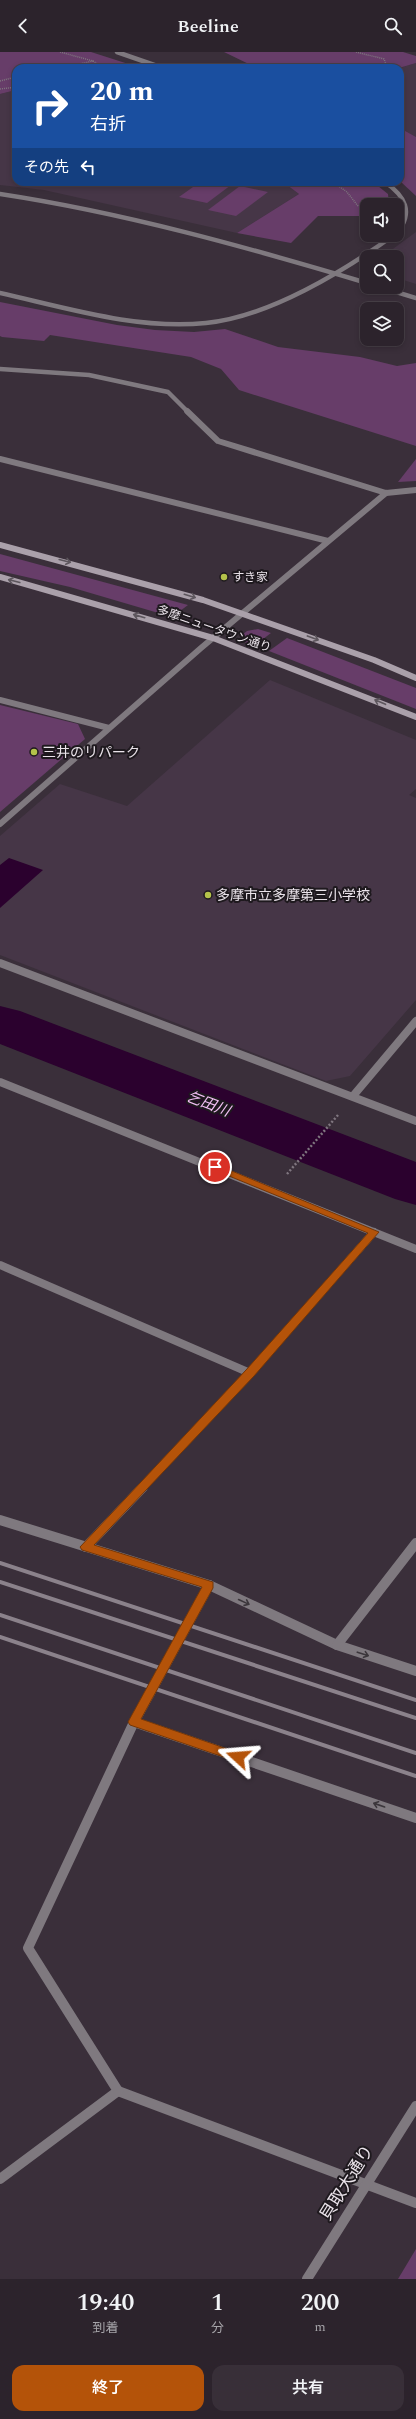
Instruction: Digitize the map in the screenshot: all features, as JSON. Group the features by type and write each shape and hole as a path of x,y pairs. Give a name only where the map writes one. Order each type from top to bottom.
{"main road":[{"name":"多摩ニュータウン通り","path":"0,545 143,582 244,613 416,678"},
{"name":"多摩ニュータウン通り","path":"0,577 62,593 213,638 416,717"}],"street":[{"path":"117,52 152,64"},
{"path":"391,186 404,197 408,208 406,223 404,225"},
{"path":"0,194 148,222 223,240 360,281"},
{"path":"0,293 123,319 164,323 203,323 236,318 272,306 333,273 383,242"},
{"path":"403,294 416,298"},
{"path":"0,369 89,375 168,392 218,441 386,493 416,490"},
{"path":"0,459 328,541"},
{"path":"0,824 213,638 386,493"},
{"path":"0,700 109,728"},
{"path":"0,963 416,1121"},
{"path":"353,1096 416,1021"},
{"path":"0,1082 273,1190 416,1249"},
{"path":"86,1547 250,1373 374,1232"},
{"path":"0,1265 250,1373"},
{"path":"0,1520 209,1585 337,1645 416,1671"},
{"path":"337,1645 416,1543"},
{"path":"209,1585 134,1722 28,1948 118,2091 416,2204"},
{"path":"134,1722 416,1818"},
{"path":"0,2179 118,2091"},
{"name":"貝取大通り","path":"307,2279 416,2106"}],"path":[{"path":"60,52 93,61 97,64"},
{"path":"356,52 384,59 386,64"},
{"path":"79,64 93,61"},
{"path":"0,80 12,78"},
{"path":"0,89 12,88"},
{"path":"339,186 347,192 358,206 360,206"},
{"path":"288,1173 337,1116"}],"shaded area":[{"path":"0,52 91,52 128,64 12,64 12,91 0,94"},
{"path":"224,52 403,52 416,56 416,63 404,67 404,64 249,64"},
{"path":"416,63 416,137 404,130 404,67"},
{"path":"12,91 12,186 288,186 299,194 237,233 44,190 0,185 0,94"},
{"path":"404,130 416,137 416,196 404,185"},
{"path":"194,186 230,186 207,203 179,197"},
{"path":"240,186 268,192 236,216 208,210"},
{"path":"288,186 378,186 388,194 388,198 360,198 360,216 318,216 291,243 237,233 299,194"},
{"path":"416,232 416,284 404,280 404,250 392,250"},
{"path":"0,302 117,325 155,330 194,332 225,329 278,347 360,357 397,366 416,363 416,446 239,390 221,369 191,357 50,335 44,341 2,337 0,336"},
{"path":"416,459 416,481 398,482"},
{"path":"0,554 188,605 172,617 70,587 0,571"},
{"path":"258,629 271,633 254,646 242,641 242,635 247,631"},
{"path":"287,638 416,688 416,709 269,651"},
{"name":"多摩市立多摩第三小学校","path":"270,680 416,740 416,789 409,795 416,798 416,1000 350,1076 326,1081 0,955 0,836 60,784 127,806"},
{"name":"三井のリパーク","path":"0,705 78,724 85,739 0,812"},
{"path":"9,858 43,870 0,908 0,865"},
{"path":"329,1141 416,1174 416,1191 316,1152"},
{"path":"416,2249 416,2279 398,2279"}],"waterway":[{"name":"乞田川","path":"0,1024 416,1185"}],"railway":[{"path":"0,1563 416,1700"},
{"path":"0,1582 416,1718"},
{"path":"0,1615 416,1753"},
{"path":"0,1637 416,1776"}],"place":[{"name":"すき家","path":"224,577"},
{"name":"三井のリパーク","path":"34,752"},
{"name":"多摩市立多摩第三小学校","path":"208,895"}],"route":[{"path":"215,1167 374,1232 250,1373 86,1547 209,1585 134,1722 238,1757"}]}
